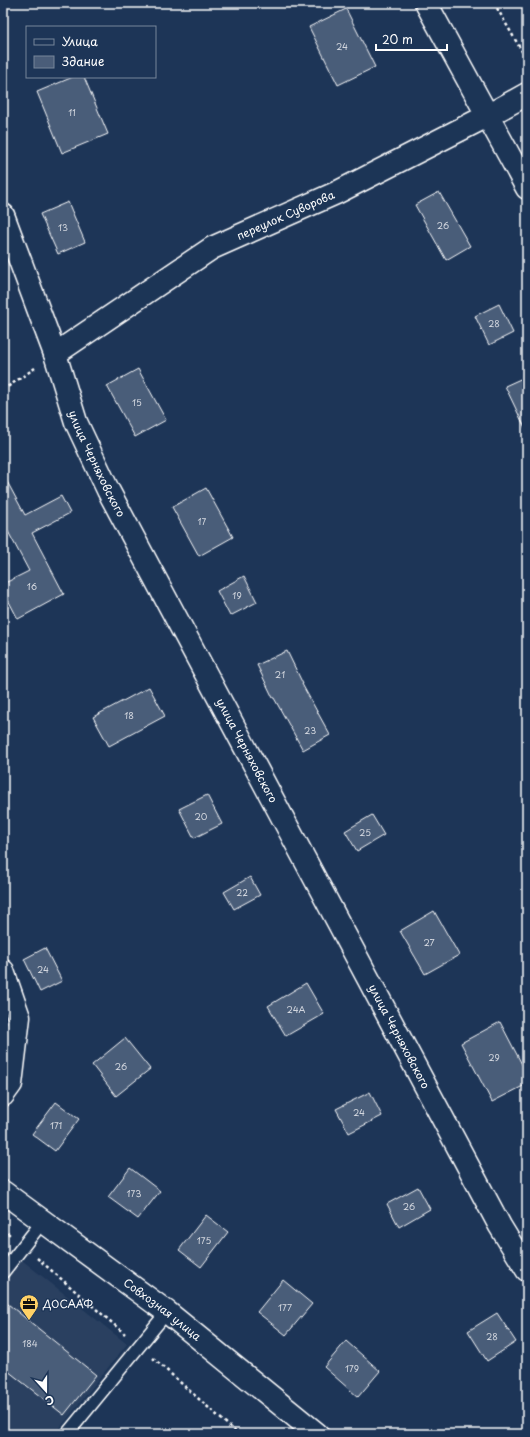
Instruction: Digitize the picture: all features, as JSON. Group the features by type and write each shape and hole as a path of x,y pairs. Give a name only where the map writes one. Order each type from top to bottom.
{"street":[{"path":"426,3 527,188"},
{"name":"переулок Суворова","path":"55,354 212,248 336,193 527,94"},
{"name":"улица Черняховского","path":"3,215 55,354 76,422 108,490 500,1226 527,1270"},
{"path":"3,971 19,1017 11,1084 3,1095"},
{"name":"Совхозная улица","path":"3,1192 167,1312 317,1434"}],"lane":[{"path":"3,1272 43,1221"},
{"path":"67,1434 167,1312"}],"path":[{"path":"494,3 527,60"},
{"path":"3,390 55,354"},
{"path":"3,1229 139,1346 238,1434"}],"shaded area":[{"path":"3,1245 127,1344 55,1434 3,1434"}],"building":[{"path":"346,9 375,67 338,85 309,27"},
{"path":"71,78 84,78 108,134 62,153 37,92"},
{"path":"439,192 470,246 446,260 415,205"},
{"path":"68,202 85,242 58,254 40,214"},
{"path":"499,304 513,333 489,345 475,316"},
{"path":"138,369 166,420 135,437 107,386"},
{"path":"527,376 527,432 505,386"},
{"path":"3,474 25,515 61,496 70,513 32,533 64,594 18,619 3,590 3,584 29,571 3,522"},
{"path":"206,488 233,537 199,556 172,507"},
{"path":"244,576 257,602 230,616 217,591"},
{"path":"287,651 302,684 330,735 303,750 273,698 257,665"},
{"path":"149,687 165,716 109,746 93,717"},
{"path":"207,795 222,824 194,838 179,809"},
{"path":"372,815 384,835 357,851 345,831"},
{"path":"250,877 260,895 234,909 224,892"},
{"path":"434,911 459,955 425,974 400,931"},
{"path":"45,948 62,981 40,992 24,959"},
{"path":"306,983 324,1014 286,1036 268,1006"},
{"path":"500,1022 527,1074 527,1084 492,1102 461,1043"},
{"path":"125,1038 150,1069 116,1096 92,1065"},
{"path":"370,1092 382,1116 349,1133 336,1109"},
{"path":"56,1102 79,1119 55,1151 32,1134"},
{"path":"130,1168 160,1191 138,1219 108,1197"},
{"path":"418,1187 430,1209 399,1227 387,1204"},
{"path":"206,1215 228,1232 201,1267 179,1250"},
{"path":"283,1280 312,1304 286,1335 257,1312"},
{"path":"3,1300 96,1375 64,1415 3,1367"},
{"path":"497,1313 516,1342 487,1361 468,1331"},
{"path":"346,1341 380,1371 358,1397 324,1367"}],"place":[{"name":"ДОСААФ","path":"29,1321"}]}
